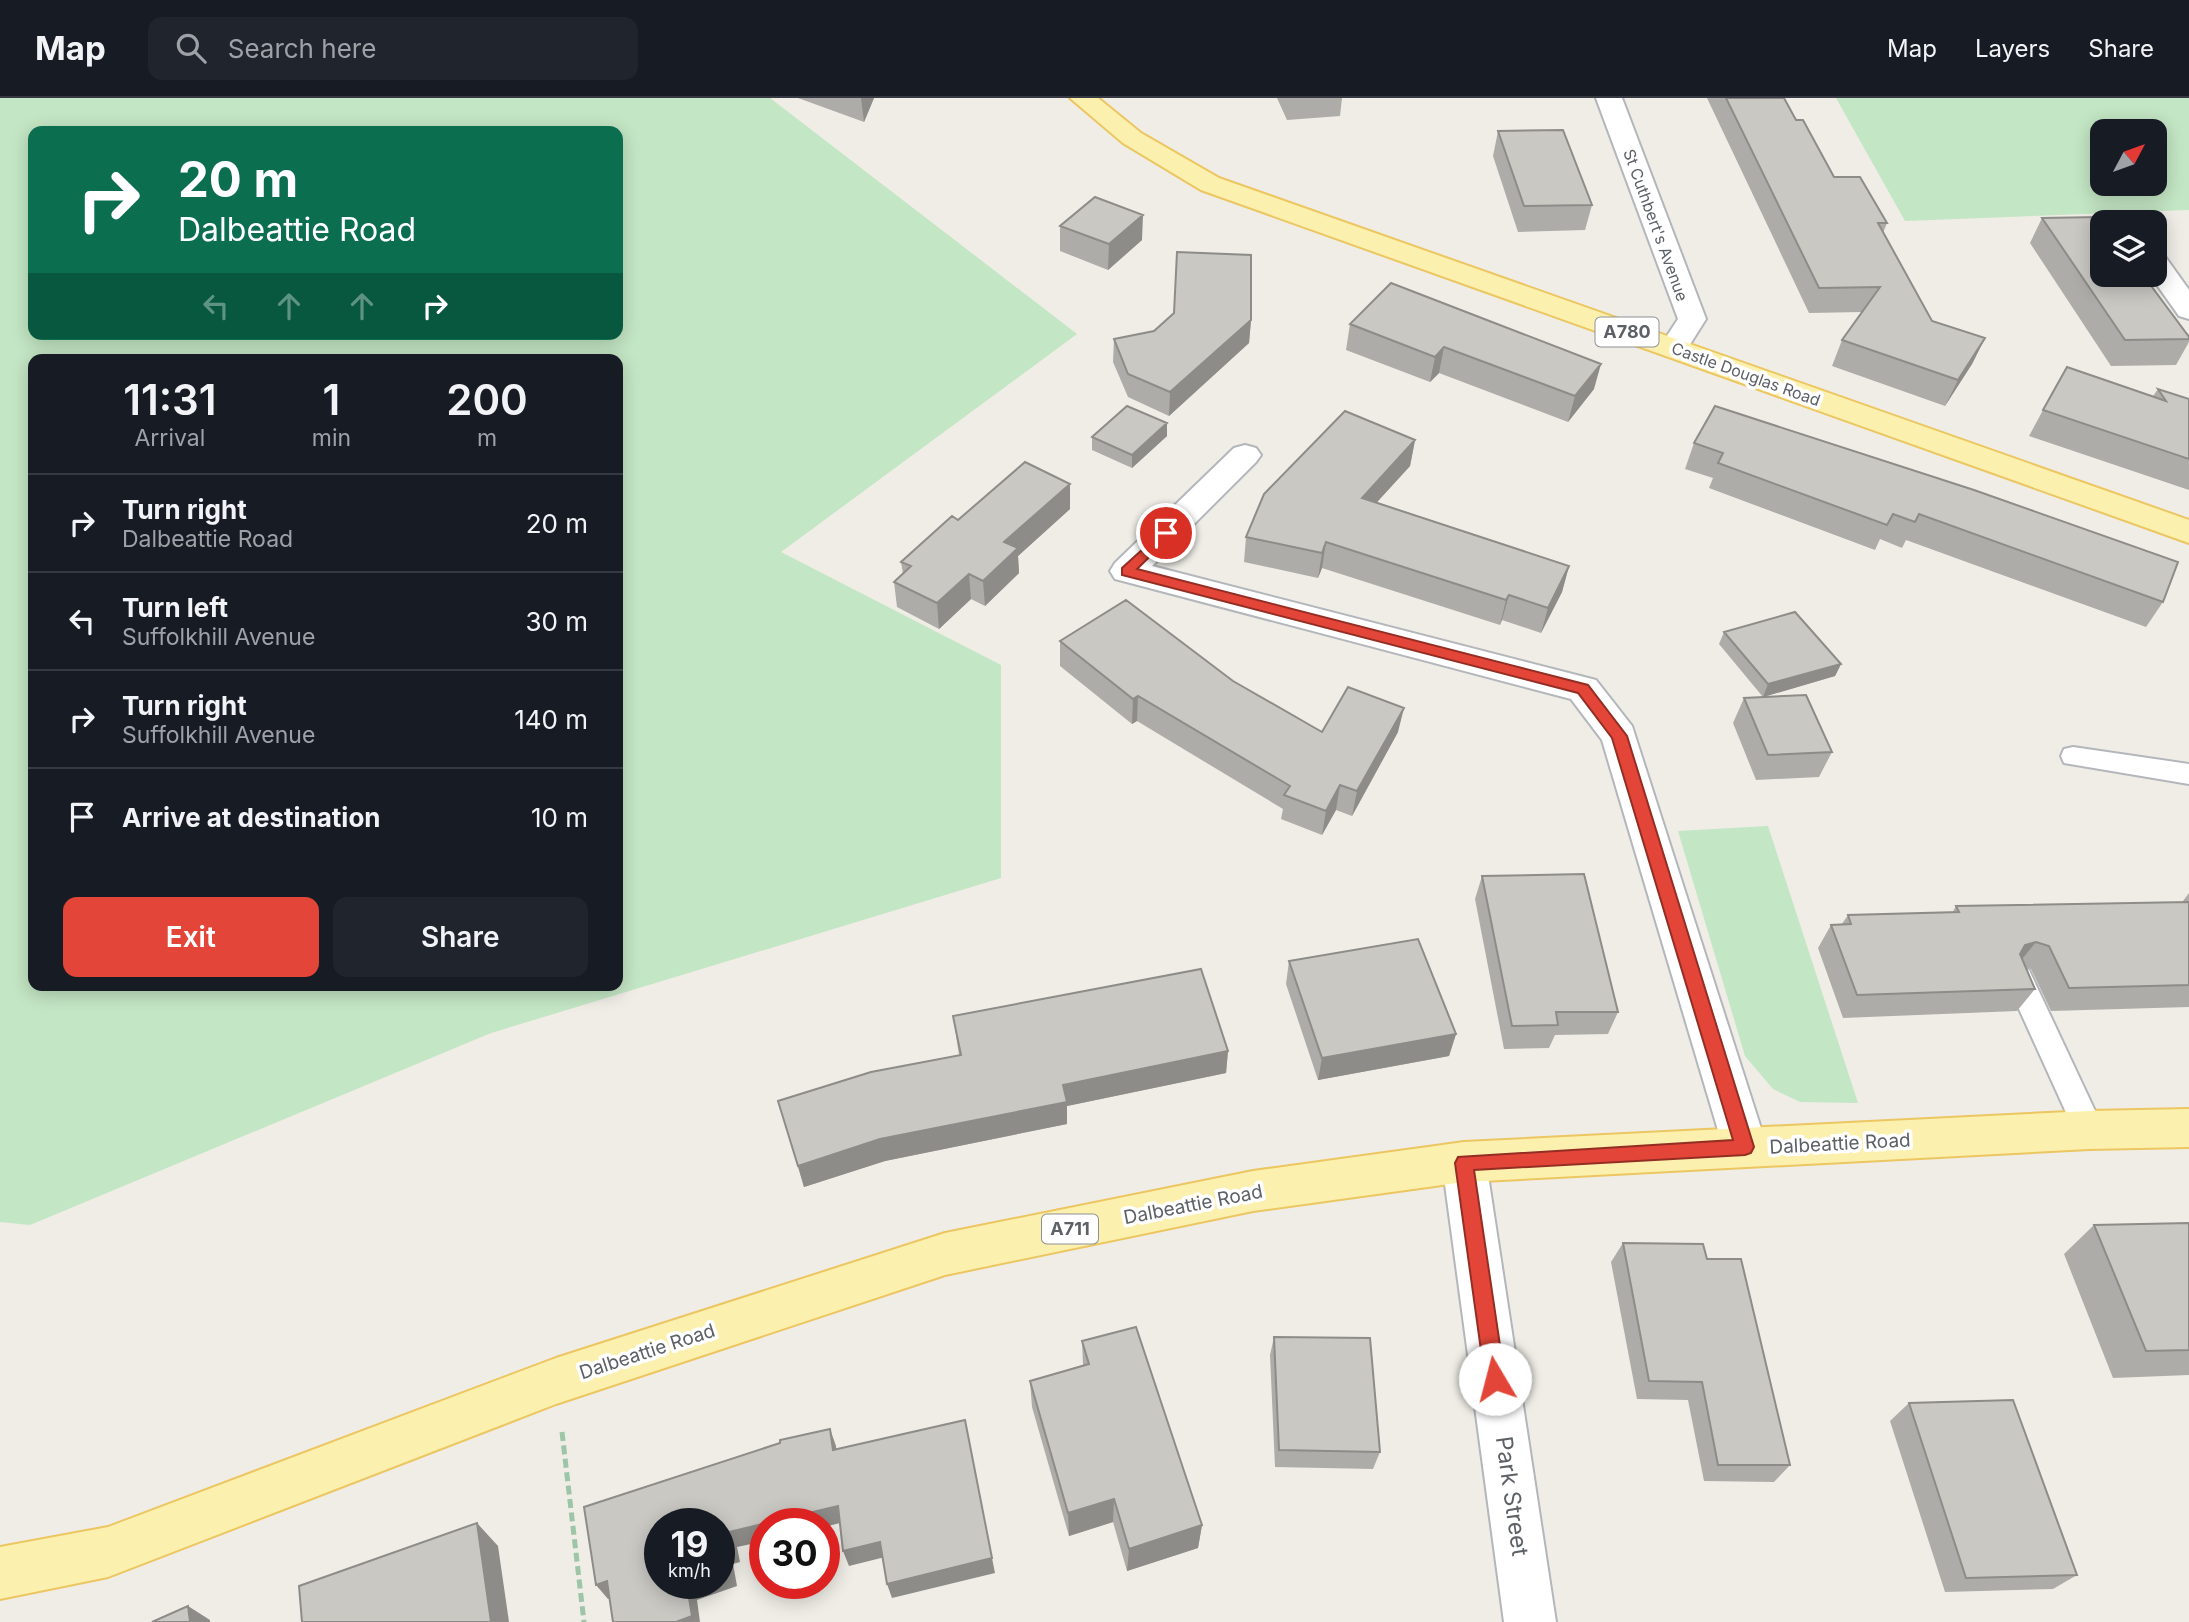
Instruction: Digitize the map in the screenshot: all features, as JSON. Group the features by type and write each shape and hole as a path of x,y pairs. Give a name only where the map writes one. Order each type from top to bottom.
{"main road":[{"name":"Castle Douglas Road","path":"1083,98 1132,138 1210,184 2189,532"},
{"name":"Dalbeattie Road","path":"0,1573 108,1552 556,1381 945,1254 1253,1191 1464,1163 2089,1130 2189,1128"}],"street":[{"name":"St Cuthbert's Avenue","path":"1609,98 1692,320 1674,348"},
{"path":"2167,279 2189,310"},
{"path":"1245,455 1127,571 1583,689 1619,736 1745,1147"},
{"name":"Park Street","path":"1464,1163 1530,1622"}],"lane":[{"path":"2073,756 2189,774"},
{"path":"2019,978 2089,1130"}],"path":[{"path":"556,1381 584,1622"}],"green space":[{"path":"0,98 770,98 1077,334 781,552 1001,665 1001,878 491,1033 30,1225 0,1222"},
{"path":"1836,98 2189,98 2189,210 2090,210 2090,214 1905,221"},
{"path":"1768,826 1858,1103 1800,1102 1773,1089 1745,1056 1678,831"}],"building":[{"path":"1726,98 1784,98 1796,120 1803,120 1834,177 1860,177 1887,223 1878,223 1932,321 1985,338 1958,380 1842,340 1880,287 1819,288"},
{"path":"1563,130 1592,205 1524,206 1498,131"},
{"path":"1095,197 1143,215 1109,244 1060,226"},
{"path":"2090,217 2090,287 2152,287 2189,339 2125,340 2042,218"},
{"path":"1177,252 1251,255 1251,320 1170,392 1128,374 1114,339 1154,331 1174,313"},
{"path":"1391,283 1601,364 1575,396 1444,347 1435,357 1350,324"},
{"path":"2067,367 2166,401 2158,389 2189,399 2189,459 2043,410"},
{"path":"1127,406 1167,423 1132,455 1092,437"},
{"path":"1715,406 1974,490 2178,562 2163,602 1919,514 1915,522 1893,514 1887,525 1718,463 1723,453 1694,443"},
{"path":"1345,411 1415,440 1362,498 1569,566 1548,608 1509,595 1506,600 1326,542 1322,553 1246,537 1264,494"},
{"path":"1025,462 1070,484 1004,542 1018,548 983,581 969,574 937,603 894,582 911,566 901,562 952,516 958,520"},
{"path":"1126,600 1233,681 1322,732 1348,687 1404,708 1357,791 1340,785 1326,811 1284,795 1290,786 1138,696 1133,699 1060,641"},
{"path":"1795,612 1841,664 1768,684 1724,632"},
{"path":"1806,695 1832,752 1768,755 1744,698"},
{"path":"1584,874 1618,1012 1556,1012 1558,1025 1512,1026 1482,876"},
{"path":"2189,902 2189,985 2069,988 2049,946 2036,942 2025,945 2020,954 2035,989 1857,995 1831,925 1851,924 1848,915 1959,912 1956,906"},
{"path":"1418,939 1456,1034 1322,1058 1289,961"},
{"path":"1201,969 1228,1051 1063,1085 1067,1102 880,1139 798,1166 778,1101 871,1072 961,1055 953,1016"},
{"path":"2189,1223 2189,1350 2146,1351 2094,1225"},
{"path":"1623,1243 1703,1244 1707,1259 1741,1259 1790,1465 1718,1465 1702,1382 1649,1381"},
{"path":"1136,1327 1202,1525 1129,1549 1114,1499 1068,1513 1030,1381 1089,1364 1082,1341"},
{"path":"1274,1337 1370,1338 1380,1452 1279,1450"},
{"path":"2013,1400 2077,1575 1966,1578 1909,1403"},
{"path":"965,1420 992,1558 887,1584 880,1542 843,1551 838,1506 749,1508 749,1527 735,1531 735,1508 644,1508 644,1599 689,1599 692,1616 676,1622 613,1622 607,1581 596,1585 584,1507 780,1443 780,1440 830,1429 833,1450"},
{"path":"477,1523 491,1622 302,1622 299,1586"},
{"path":"188,1606 190,1622 152,1622"}],"route":[{"path":"1166,533 1127,571 1514,674 1583,689 1619,736 1745,1147 1464,1163 1495,1379"}]}
